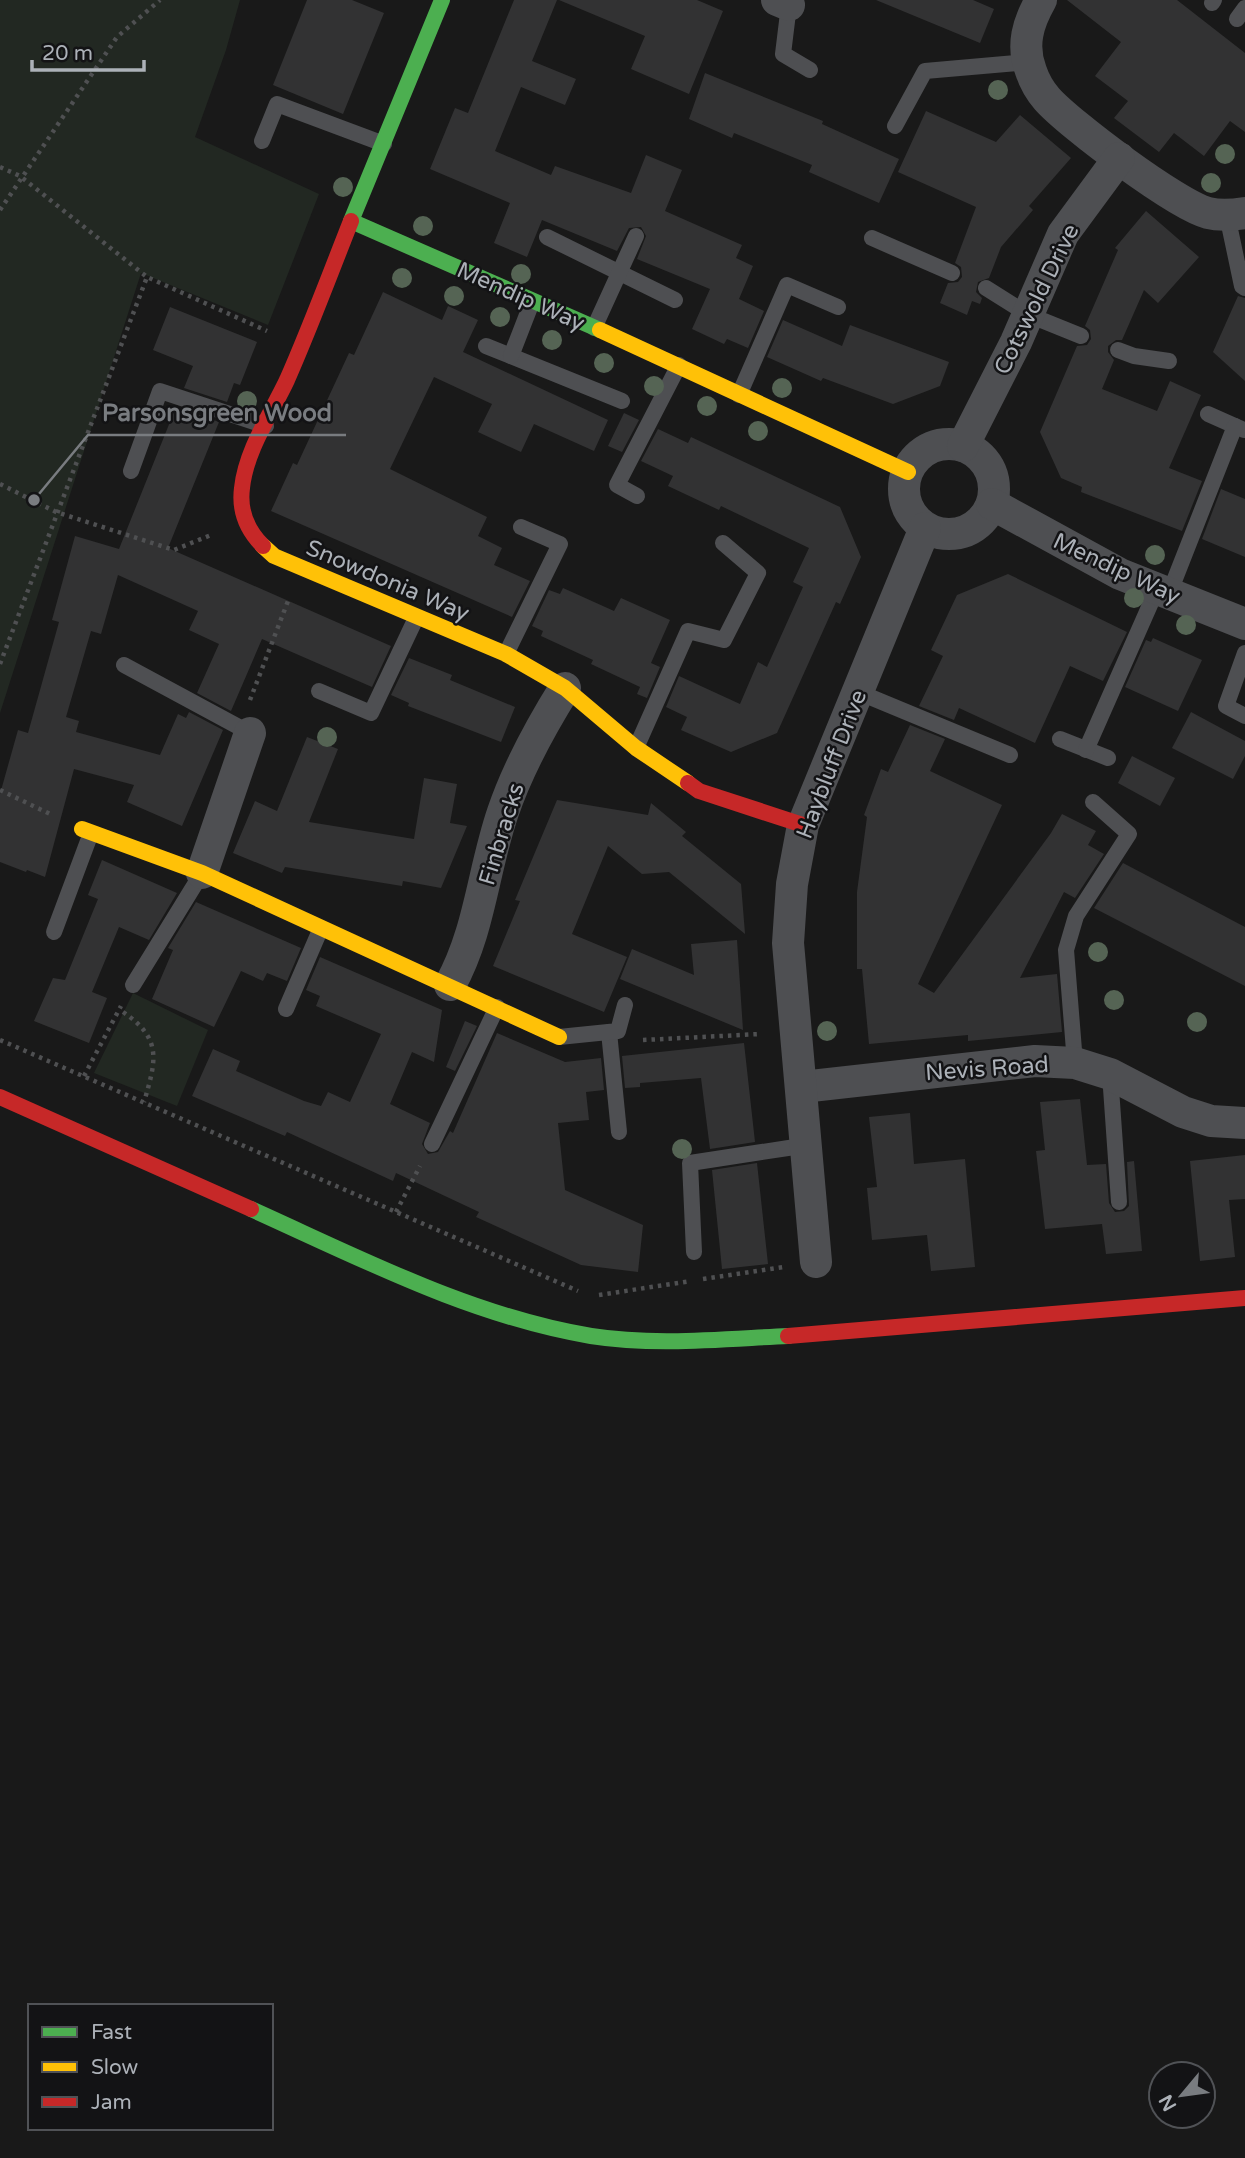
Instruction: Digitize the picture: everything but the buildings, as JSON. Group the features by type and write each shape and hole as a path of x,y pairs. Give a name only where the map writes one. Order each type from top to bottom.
{"street":[{"path":"244,522 240,495 243,480 442,0"},
{"path":"1041,0 1026,32 1028,62 1045,97 1119,158 1188,205 1208,213 1236,214"},
{"name":"Cotswold Drive","path":"963,446 1029,315 1063,234 1119,158"},
{"name":"Mendip Way","path":"351,221 679,365 908,472"},
{"path":"946,444 963,446 978,455 990,469 994,486 992,504 981,521 964,532 945,534 925,528 914,517 906,503 904,488 908,472 916,458 930,448 946,444"},
{"name":"Mendip Way","path":"992,504 1094,561 1245,624"},
{"name":"Snowdonia Way","path":"244,522 263,548 301,568 506,654 565,688 636,748 699,792 803,825"},
{"name":"Haybluff Drive","path":"816,1262 808,1145 788,943 792,884 803,825 925,528"},
{"name":"Finbracks","path":"450,985 466,956 502,813 532,742 565,688"},
{"path":"202,873 250,733"},
{"path":"86,831 202,873 559,1037"},
{"name":"Nevis Road","path":"802,1087 1035,1061 1075,1063 1110,1074 1183,1112 1211,1121 1245,1124"},
{"path":"0,1097 424,1287 534,1323 592,1336 667,1341 802,1335 1088,1309 1245,1298"}],"lane":[{"path":"783,3 783,54 810,70"},
{"path":"895,125 925,71 1028,62"},
{"path":"262,141 277,104 384,144"},
{"path":"1236,214 1241,286 1245,288"},
{"path":"594,328 636,236"},
{"path":"547,237 675,300"},
{"path":"872,238 952,273"},
{"path":"739,395 787,285 838,307"},
{"path":"986,288 1029,315 1081,336"},
{"path":"511,356 532,302"},
{"path":"486,346 622,401"},
{"path":"1118,350 1134,356 1169,361"},
{"path":"637,496 617,485 679,365"},
{"path":"131,471 160,391 267,426"},
{"path":"1086,750 1240,429 1208,414"},
{"path":"506,654 560,544 522,527"},
{"path":"636,748 688,631 724,640 758,573 723,543"},
{"path":"319,691 371,713 416,618"},
{"path":"1245,653 1226,706 1245,716"},
{"path":"124,665 250,733"},
{"path":"858,692 1010,755"},
{"path":"1060,739 1108,758"},
{"path":"1075,1063 1066,950 1076,916 1129,834 1093,802"},
{"path":"54,932 86,831"},
{"path":"133,985 202,873"},
{"path":"286,1009 321,927"},
{"path":"619,1132 614,1032 625,1006"},
{"path":"432,1144 498,1007"},
{"path":"559,1037 614,1032"},
{"path":"1110,1074 1119,1202"},
{"path":"694,1252 690,1163 808,1145"}],"path":[{"path":"0,210 20,176 117,37 160,0"},
{"path":"0,167 20,176 147,277"},
{"path":"0,484 56,512 174,550 244,522"},
{"path":"250,733 250,695 301,568"},
{"path":"0,790 86,831"},
{"path":"84,1076 133,985"},
{"path":"119,1010 144,1026 156,1063 144,1102"},
{"path":"614,1032 641,1040 796,1032"},
{"path":"0,1040 579,1291"},
{"path":"396,1212 432,1144"},
{"path":"591,1297 816,1262"}],"shaded area":[{"path":"0,0 240,0 226,50 195,137 319,194 268,325 141,273 0,713"},
{"path":"133,993 208,1030 177,1106 94,1073"}],"traffic: fast":[{"path":"442,0 351,221 600,330"},
{"path":"251,1209 459,1300 546,1327 591,1336 640,1341 788,1336"}],"traffic: slow":[{"path":"600,330 908,472"},
{"path":"263,546 274,556 506,654 565,688 636,748 688,783"},
{"path":"82,829 202,873 559,1037"}],"traffic: jam":[{"path":"263,546 249,527 243,512 241,496 244,474 254,446 287,380 351,221"},
{"path":"688,783 699,791 803,825"},
{"path":"0,1097 251,1209"},
{"path":"788,1336 1245,1298"}],"place":[{"name":"Parsonsgreen Wood","path":"34,500"}]}
